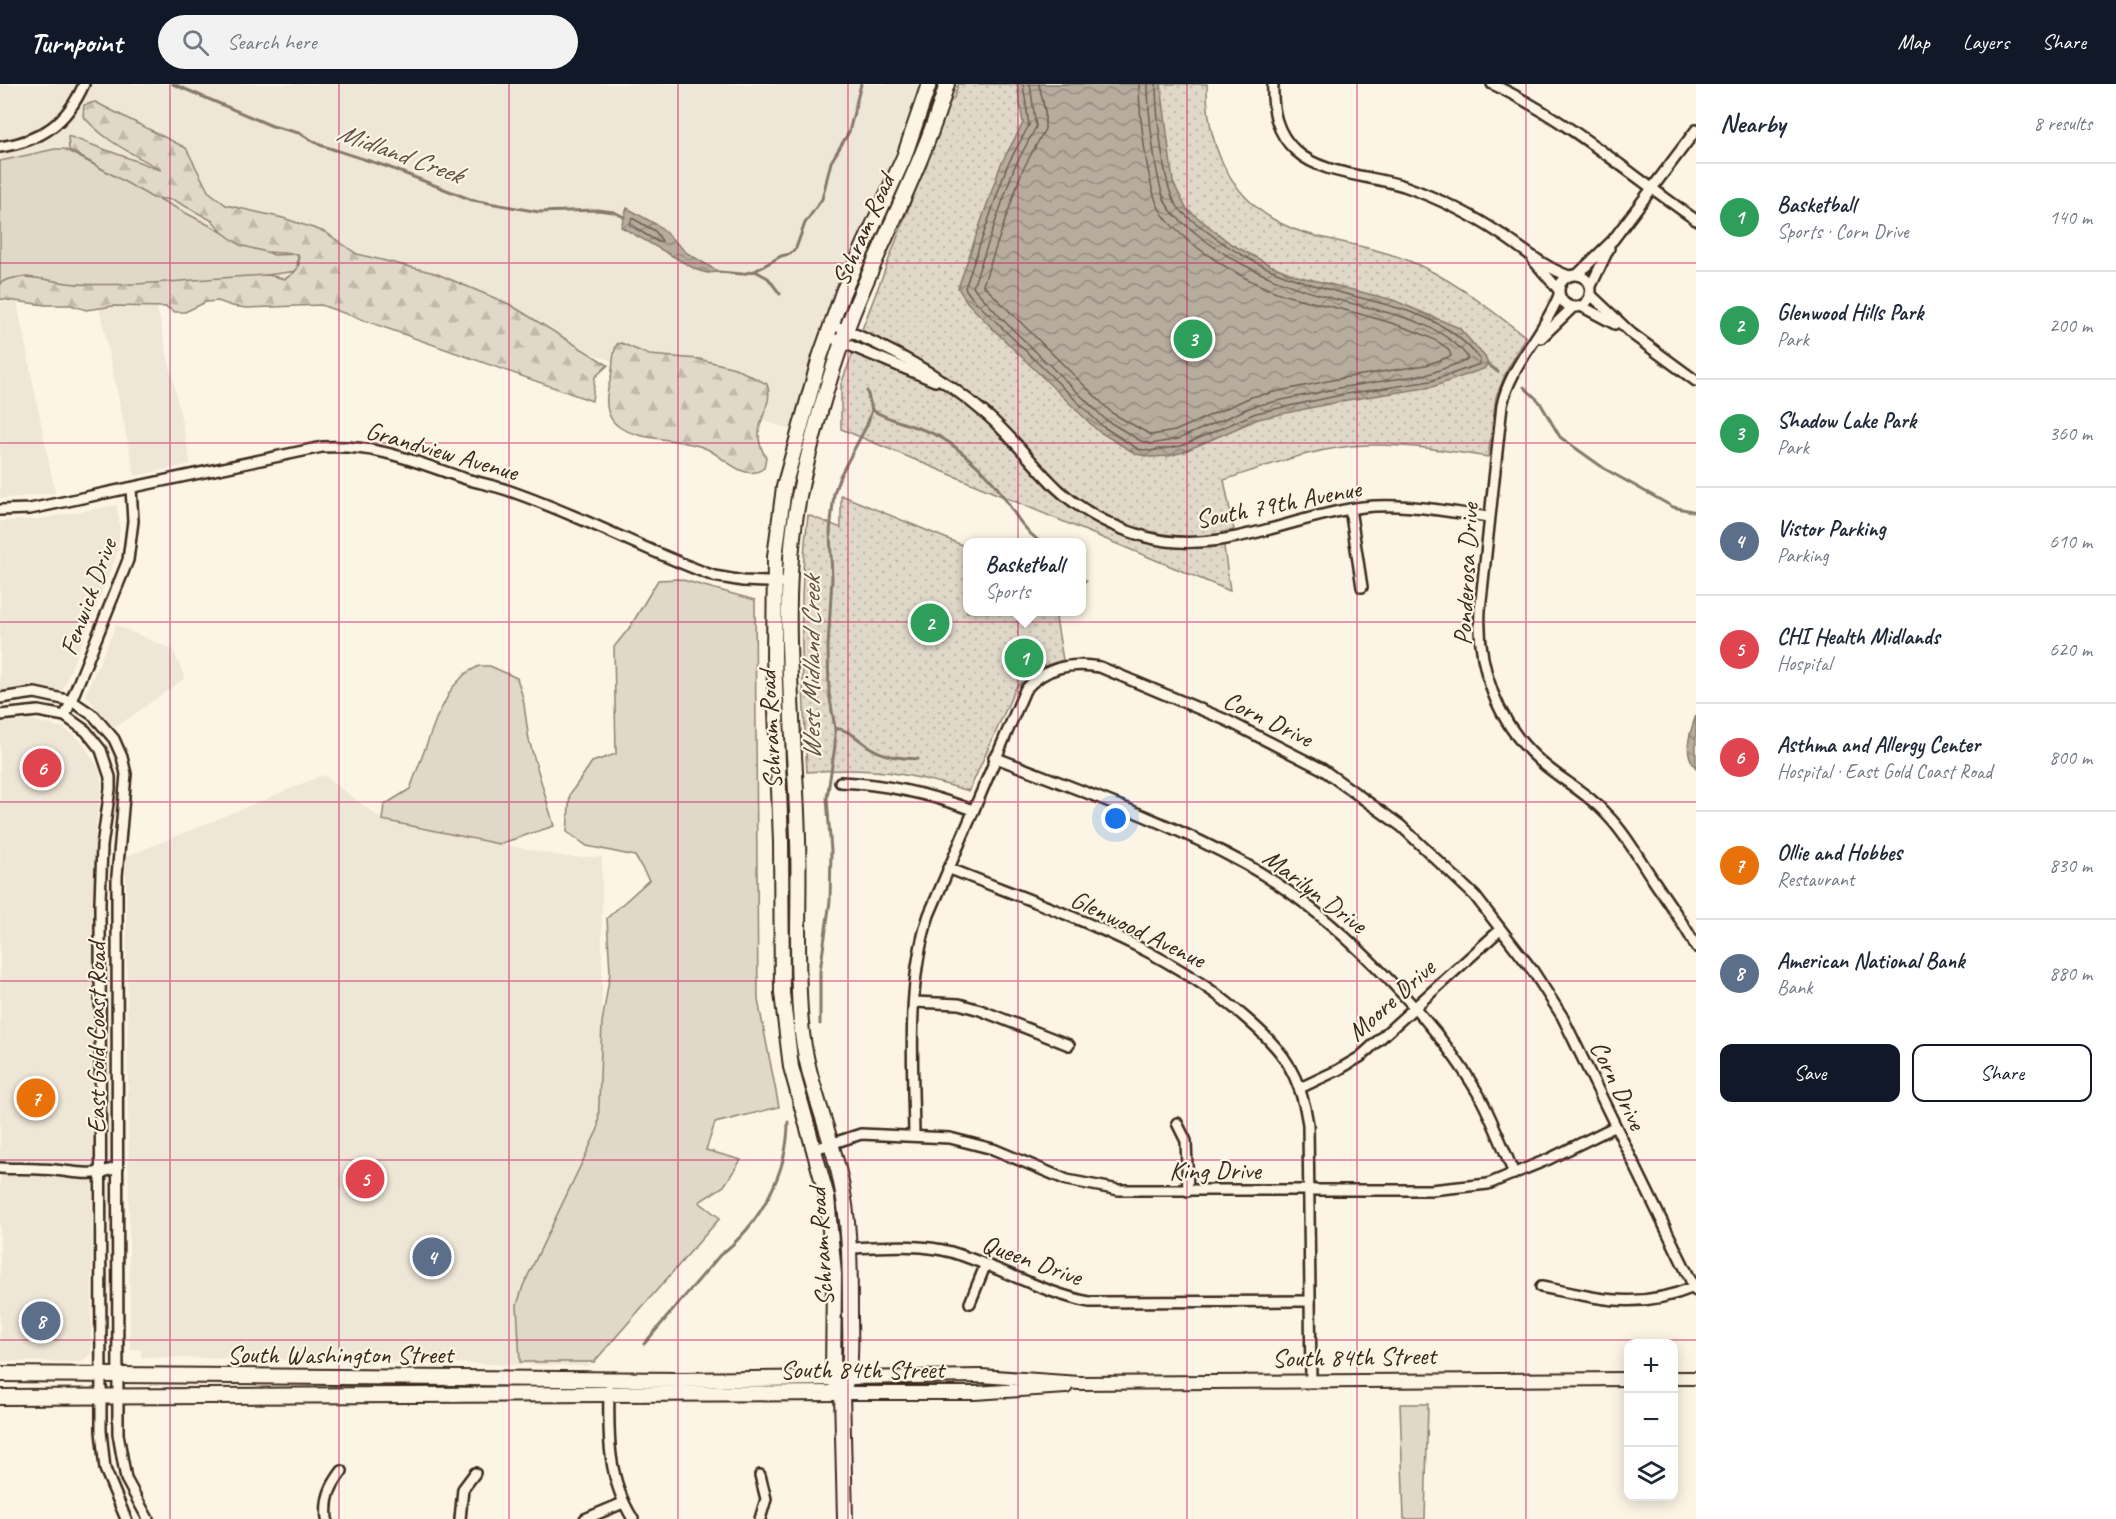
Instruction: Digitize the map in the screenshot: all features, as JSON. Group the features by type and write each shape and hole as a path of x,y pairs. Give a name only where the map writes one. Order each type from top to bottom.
{"main road":[{"name":"Schram Road","path":"842,1393 833,1377 833,1245 827,1197 791,1067 782,993 781,842 774,657 777,530 784,488 829,330 904,157 929,84"},
{"name":"Schram Road","path":"845,1519 842,1393 849,1378 850,1248 844,1195 808,1068 799,1006 798,842 790,648 791,583 798,501 844,336 925,151 947,84"},
{"name":"South Washington Street","path":"0,1374 101,1377 609,1379 680,1387"},
{"path":"0,1382 46,1382 55,1376"},
{"name":"South 84th Street","path":"680,1387 833,1377 849,1378"},
{"name":"South 84th Street","path":"680,1387 842,1393"},
{"name":"South Washington Street","path":"0,1397 609,1394 680,1387"}],"street":[{"path":"0,147 32,140 50,130 66,116 84,84"},
{"path":"1273,84 1275,119 1289,144 1303,157 1318,166 1385,181 1445,203 1491,228 1528,254 1587,280 1590,291 1632,334 1696,381"},
{"path":"1492,84 1561,121 1696,220"},
{"path":"1559,292 1563,279 1573,275 1613,240 1696,130"},
{"path":"1577,307 1590,291 1613,240"},
{"path":"1528,254 1559,292 1563,302 1632,334"},
{"name":"Ponderosa Drive","path":"1559,292 1529,350 1511,377 1504,396 1489,517 1479,633 1484,666 1496,700 1508,723 1532,754 1608,815 1696,947"},
{"name":"Ponderosa Drive","path":"1529,350 1577,307"},
{"name":"South 79th Avenue","path":"829,330 948,386 998,424 1047,479 1074,502 1104,521 1140,535 1177,542 1221,541 1350,509 1394,506 1489,517"},
{"name":"Grandview Avenue","path":"0,510 30,508 131,489 322,447 376,448 506,489 714,576 791,583"},
{"name":"Fenwick Drive","path":"65,716 128,561 133,521 131,489"},
{"path":"1350,509 1362,587"},
{"name":"Corn Drive","path":"914,1135 914,1002 919,946 948,868 1018,702 1032,682 1062,666 1100,667 1226,720 1322,769 1401,826 1440,860 1475,896 1533,971 1562,1016 1614,1127 1695,1289"},
{"path":"0,698 35,693 72,701"},
{"name":"East Gold Coast Road","path":"72,701 103,725 122,757 126,781 119,837 117,902 118,1397 121,1464 132,1494 148,1519"},
{"path":"0,715 38,711 65,716"},
{"name":"East Gold Coast Road","path":"65,716 94,739 101,750 110,777 102,846 100,902 101,1445 105,1469 126,1519"},
{"name":"Marilyn Drive","path":"994,757 1177,830 1246,864 1288,891 1345,937 1452,1054 1478,1094 1500,1137 1514,1174"},
{"path":"840,782 873,783 916,791 973,810"},
{"name":"Glenwood Avenue","path":"948,868 1132,943 1173,963 1210,988 1265,1035 1287,1062 1300,1088 1308,1124 1311,1382"},
{"path":"100,902 117,902"},
{"name":"Moore Drive","path":"1300,1088 1360,1057 1500,930"},
{"path":"914,1002 959,1004 980,1010 1068,1046"},
{"path":"1177,1123 1186,1141 1188,1191"},
{"name":"King Drive","path":"815,1149 861,1134 950,1138 982,1145 1056,1176 1092,1186 1119,1190 1308,1191 1459,1188 1488,1184 1514,1174 1614,1127"},
{"path":"102,1174 118,1167"},
{"path":"0,1168 102,1174 118,1180"},
{"name":"Queen Drive","path":"850,1248 908,1247 942,1250 1062,1296 1089,1302 1310,1302"},
{"path":"970,1303 985,1266"},
{"path":"1541,1287 1623,1302 1668,1298 1695,1289"},
{"name":"South 84th Street","path":"849,1378 981,1376 1079,1383 1624,1379"},
{"path":"1678,1378 1696,1378"},
{"path":"609,1379 610,1463 623,1503 633,1519"},
{"name":"South 84th Street","path":"842,1393 974,1393 1063,1388 1079,1383"},
{"path":"327,1519 326,1505 330,1488 342,1471"},
{"path":"460,1519 463,1489 475,1473"},
{"path":"760,1475 766,1499 760,1519"},
{"path":"585,1519 623,1503"}],"shaded area":[{"path":"0,84 919,84 887,175 822,321 790,430 462,303 0,298"},
{"path":"0,302 17,302 55,493 0,499"},
{"path":"98,302 156,302 191,464 135,476"},
{"path":"117,505 120,529 117,554 62,692 36,688 0,692 0,521 38,519"},
{"path":"116,625 173,650 185,678 115,728 85,695"},
{"path":"31,720 64,728 81,741 98,767 102,783 95,832 91,1353 81,1362 0,1361 0,723"},
{"path":"323,775 383,820 565,857 602,857 602,1335 588,1335 588,1366 141,1357 141,1350 130,1349 126,857"}],"green space":[{"path":"958,84 1207,84 1212,133 1219,155 1243,195 1260,210 1281,223 1305,233 1382,252 1423,267 1469,294 1526,337 1507,370 1496,397 1488,457 1413,447 1350,446 1295,457 1224,480 1234,530 1222,532 1230,591 841,429 841,384"},
{"path":"95,102 186,148 208,191 226,205 283,218 325,232 357,254 435,273 509,304 608,365 595,377 592,401 321,305 247,308 218,301 206,302 185,312 175,312 166,307 114,306 86,310 71,305 45,305 0,299 0,283 18,278 28,277 100,285 268,275 285,279 297,269 298,254 266,252 240,245 222,232 213,221 174,200 153,198 69,150 68,136 161,170 120,147 92,126 83,116 84,105"},
{"path":"64,149 222,232 274,255 298,254 297,271 156,286 99,286 36,278 17,278 0,283 0,161"},
{"path":"621,343 649,355 699,359 735,368 767,384 768,401 759,436 766,457 764,468 757,472 742,471 707,449 622,429 611,419 607,403 614,353 617,344"},
{"path":"841,495 963,545 963,616 1056,616 1063,660 1041,667 1016,687 969,791 889,772 830,770 807,772 802,611 808,515 841,528"},
{"path":"679,579 755,600 758,1000 779,1107 715,1123 706,1150 741,1160 724,1186 699,1202 720,1218 594,1362 520,1362 517,1305 523,1286 598,1129 602,1023 610,973 607,918 649,880 635,856 587,846 567,832 570,794 592,762 616,754 614,647 630,627 658,580"},
{"path":"479,666 490,666 517,678 523,698 529,740 554,826 499,844 382,820 384,805 410,789 436,719 452,688 466,673"},
{"path":"1400,1404 1428,1404 1425,1519 1404,1519"}],"water":[{"path":"1017,84 1161,84 1173,182 1186,208 1231,244 1270,265 1297,276 1393,300 1459,328 1485,357 1488,364 1483,369 1432,387 1347,400 1258,419 1169,456 1150,457 1136,454 1098,431 993,329 967,302 958,288 1001,164 1023,123"},
{"path":"627,208 659,226 687,253 719,272 707,273 697,270 621,227"},
{"path":"1696,715 1696,768 1689,756 1688,742"}],"waterway":[{"name":"Midland Creek","path":"173,84 272,126 299,133 320,145 388,167 472,200 539,212 597,210 614,212 624,217"},
{"name":"Midland Creek","path":"719,272 742,274 755,271 781,256 790,254 796,248 805,223 822,199 831,162 849,132 861,84"},
{"name":"West Midland Creek","path":"755,271 768,278 780,294"},
{"name":"Midland Creek","path":"1488,364 1498,372"},
{"name":"Midland Creek","path":"1524,387 1539,401 1560,437 1605,469 1673,507 1696,512"},
{"name":"West Midland Creek","path":"820,1024 820,971 830,901 831,851 827,798 835,746 835,728 829,693 828,647 832,578 830,532 834,493 872,410 867,391"},
{"path":"872,410 893,420 925,430 955,447 987,476 1015,515 1035,538"},
{"path":"835,728 849,732 880,753 918,759"},
{"name":"West Midland Creek","path":"644,1344 720,1255 748,1229 759,1213 769,1196 783,1160 788,1122"}],"place":[{"name":"Shadow Lake Park","path":"1193,339"},
{"name":"Glenwood Hills Park","path":"930,623"},
{"name":"Basketball","path":"1024,658"},
{"name":"Asthma and Allergy Center","path":"42,768"},
{"name":"Ollie and Hobbes","path":"36,1098"},
{"name":"CHI Health Midlands","path":"365,1179"},
{"name":"Vistor Parking","path":"432,1257"},
{"name":"American National Bank","path":"41,1321"}]}
